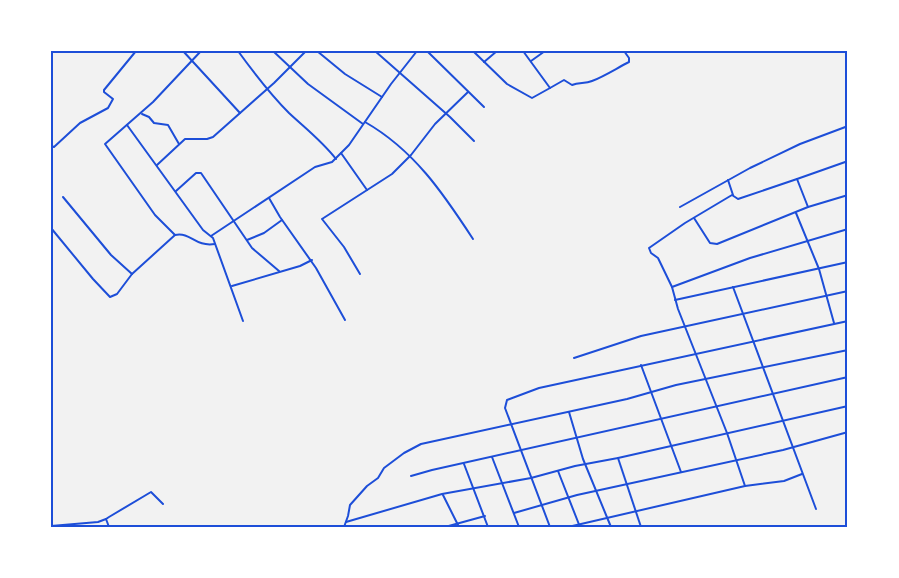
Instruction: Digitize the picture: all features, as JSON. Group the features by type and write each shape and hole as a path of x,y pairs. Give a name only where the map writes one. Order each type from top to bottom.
{"street":[{"path":"51,146 54,147 80,123 108,108 112,99 104,90 136,51"},
{"path":"183,51 240,112"},
{"path":"175,235 155,215 106,146 108,141 141,114 201,51"},
{"path":"238,51 267,89 321,141 336,159"},
{"path":"273,51 289,68 324,97 411,155 432,179 473,239"},
{"path":"157,165 178,144 189,138 213,137 306,51"},
{"path":"317,51 345,74 382,97"},
{"path":"375,51 446,113 474,141"},
{"path":"211,236 315,167 328,164 336,159 417,51"},
{"path":"427,51 484,107"},
{"path":"473,51 507,84 531,98 564,80 572,85 590,82 606,75 629,62 624,51"},
{"path":"484,62 497,51"},
{"path":"524,51 550,88"},
{"path":"531,61 545,51"},
{"path":"360,274 344,247 322,220 392,174 446,113 468,92"},
{"path":"141,114 149,117 154,123 168,125 178,144"},
{"path":"127,125 203,230 216,243 243,321"},
{"path":"680,207 721,183 790,149 848,126"},
{"path":"341,153 367,190"},
{"path":"728,180 733,195 738,199 848,161"},
{"path":"176,191 199,172 258,254 279,272"},
{"path":"797,179 808,207"},
{"path":"733,195 694,218 649,250 658,258 672,287 745,486"},
{"path":"694,218 710,243 714,244 808,207 848,195"},
{"path":"63,197 111,255 132,274"},
{"path":"269,198 282,220 312,260 345,320"},
{"path":"796,212 819,269 834,323"},
{"path":"247,240 264,233 282,220"},
{"path":"51,228 110,297 120,291 132,274 175,235 185,234 198,243 216,243"},
{"path":"672,287 726,266 848,229"},
{"path":"232,286 312,260"},
{"path":"675,300 848,262"},
{"path":"733,287 816,510"},
{"path":"574,358 641,336 848,291"},
{"path":"550,527 505,404 516,396 539,387 848,321"},
{"path":"344,527 350,505 378,478 384,468 404,453 425,442 569,412 763,366 848,350"},
{"path":"641,366 681,472"},
{"path":"411,476 848,377"},
{"path":"346,522 442,494 531,478 848,406"},
{"path":"569,412 576,437 611,527"},
{"path":"514,513 568,498 793,447 848,432"},
{"path":"492,457 519,527"},
{"path":"618,458 641,527"},
{"path":"464,464 488,527"},
{"path":"558,471 579,526"},
{"path":"568,527 745,486 778,482 802,474"},
{"path":"51,526 98,522 151,492 163,504"},
{"path":"442,494 458,525"},
{"path":"445,527 484,516"},
{"path":"106,519 109,527"}]}
